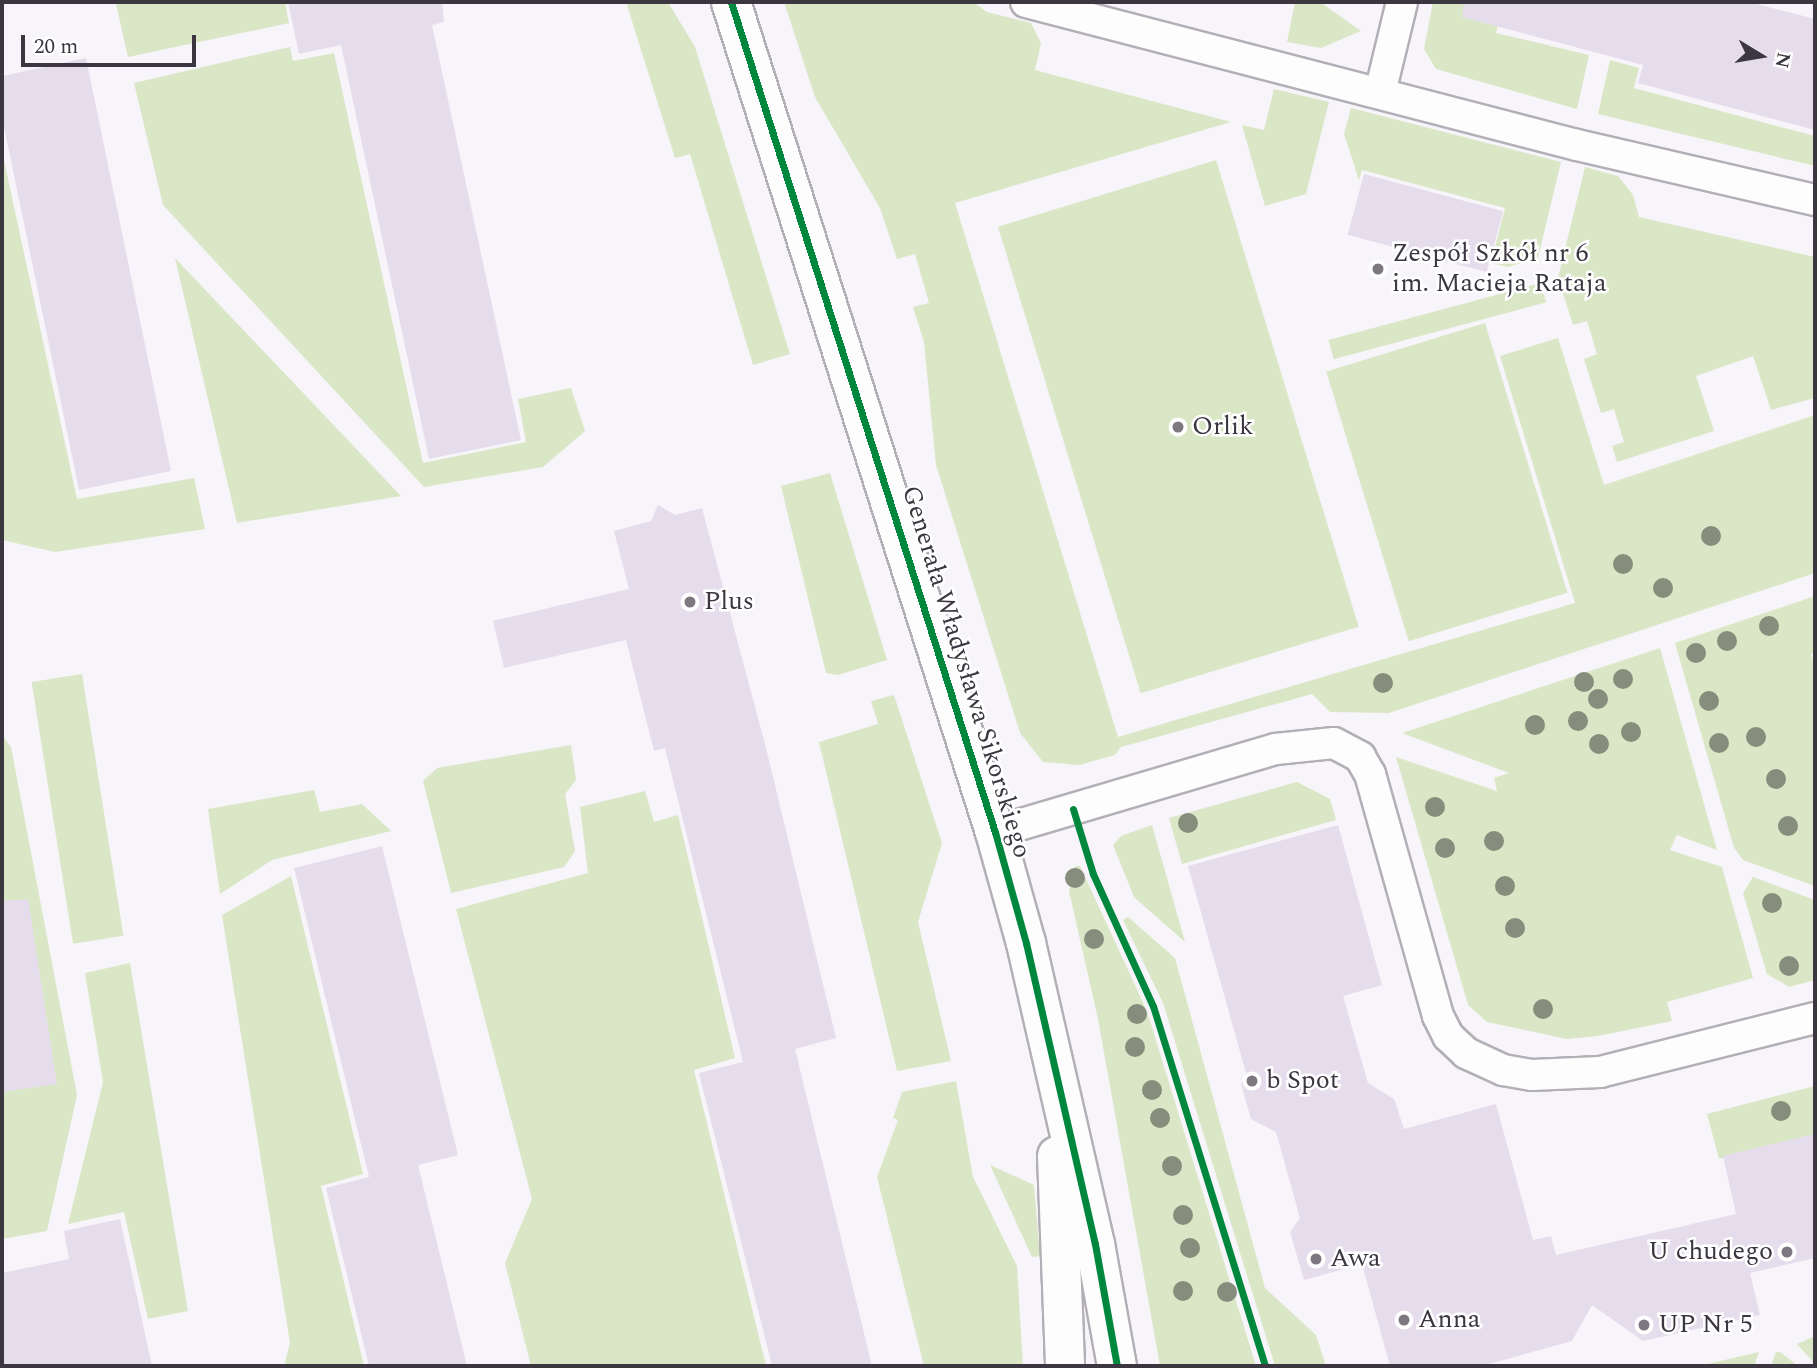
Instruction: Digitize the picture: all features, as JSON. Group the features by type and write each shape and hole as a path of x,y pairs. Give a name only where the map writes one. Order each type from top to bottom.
{"street":[{"name":"Generała Władysława Sikorskiego","path":"730,2 995,832 1040,1005 1095,1244 1117,1366"},
{"name":"Generała Władysława Sikorskiego","path":"1040,1005 1057,1144 1065,1366"}],"lane":[{"path":"1026,2 1577,145 1815,200"},
{"path":"1380,93 1402,2"},
{"path":"995,832 1276,748 1334,743 1360,757 1370,774 1438,1016 1448,1036 1466,1053 1503,1070 1532,1075 1600,1072 1815,1018"}],"green space":[{"path":"112,2 285,2 289,23 128,57 116,4"},
{"path":"626,2 668,2 695,47 790,354 753,365 690,154 675,158"},
{"path":"784,2 973,2 987,12 1031,23 1041,43 1035,70 1231,122 955,203 1118,737 1575,603 1500,356 1558,338 1604,485 1815,415 1815,573 1389,713 1330,712 1312,694 1121,747 1115,755 1079,765 1043,762 1020,733 936,465 924,342 913,307 929,303 915,254 897,259 880,208 815,97"},
{"path":"1295,2 1320,2 1361,31 1321,48 1287,42"},
{"path":"1433,2 1503,2 1496,33 1589,55 1577,109 1436,69 1424,49"},
{"path":"290,47 293,61 334,53 423,463 526,442 518,399 571,388 585,431 543,467 424,487 163,205 134,83"},
{"path":"1610,60 1639,68 1634,88 1815,136 1815,166 1598,114"},
{"path":"1274,89 1329,102 1306,194 1265,206 1242,125 1264,130"},
{"path":"1351,108 1561,162 1538,258 1508,267 1491,263 1505,208 1362,170 1359,180 1344,134"},
{"path":"2,151 77,499 194,478 205,529 55,552 2,540"},
{"name":"Orlik","path":"1216,160 1359,627 1141,693 998,227"},
{"path":"1585,167 1618,176 1633,195 1639,217 1815,257 1815,398 1771,410 1753,356 1696,376 1714,431 1617,462 1612,446 1624,442 1614,409 1601,413 1584,359 1597,354 1587,321 1573,325 1558,278"},
{"path":"175,258 401,496 237,523"},
{"path":"1541,283 1546,302 1334,359 1328,340"},
{"path":"1485,323 1567,593 1409,641 1326,372"},
{"path":"830,473 887,660 838,675 826,673 781,486"},
{"path":"1815,596 1815,652 1811,654 1815,668 1815,886 1743,860 1734,848 1675,643"},
{"path":"1660,648 1717,850 1677,835 1670,850 1722,867 1753,978 1667,1002 1672,1021 1598,1036 1567,1039 1487,1022 1468,1005 1396,757 1497,791 1494,778 1509,773 1402,733"},
{"path":"82,674 123,936 73,944 32,682"},
{"path":"894,695 942,843 918,922 951,1061 897,1071 819,742 878,724 871,701"},
{"path":"2,735 11,747 77,1095 47,1231 2,1239"},
{"path":"571,745 576,780 565,794 575,851 564,867 451,893 423,781 437,768"},
{"path":"1297,782 1330,799 1336,820 1182,864 1169,818"},
{"path":"314,790 320,812 362,804 391,831 272,860 220,894 208,809"},
{"path":"645,791 654,822 678,815 735,1058 694,1070 766,1366 531,1366 505,1263 532,1199 456,909 588,873 580,807"},
{"path":"1152,825 1185,942 1134,897 1113,845 1121,836"},
{"path":"1075,866 1080,866 1147,1011 1256,1366 1160,1366 1098,1019 1069,891"},
{"path":"291,876 363,1174 321,1186 364,1366 284,1366 290,1343 222,915"},
{"path":"1753,877 1815,900 1815,980 1789,987 1767,974 1743,893"},
{"path":"1128,917 1175,958 1265,1288 1316,1335 1326,1366 1275,1366 1163,1003 1123,920"},
{"path":"130,963 188,1311 148,1319 124,1212 68,1224 103,1082 85,973"},
{"path":"956,1081 973,1177 1017,1266 1023,1366 924,1366 877,1177 898,1120 893,1118 902,1092"},
{"path":"1815,1086 1815,1137 1719,1159 1707,1114"},
{"path":"990,1165 1034,1185 1040,1256 1032,1257"},
{"path":"1815,1336 1815,1364 1797,1344"},
{"path":"1759,1352 1754,1366 1699,1366"},
{"path":"1776,1352 1780,1352 1798,1366 1771,1366"}],"building":[{"path":"288,2 442,2 444,22 432,25 521,440 429,459 341,45 299,54"},
{"path":"1464,2 1749,2 1815,19 1815,130 1638,83 1643,65 1462,17"},
{"path":"86,58 171,471 79,490 2,117 2,76"},
{"path":"1364,174 1503,211 1487,272 1348,235"},
{"path":"658,505 675,515 702,508 766,748 836,1038 795,1049 872,1366 772,1366 699,1073 743,1062 665,748 654,751 626,640 504,668 493,621 629,589 614,531 651,521"},
{"path":"1338,825 1382,985 1343,996 1368,1083 1394,1099 1404,1129 1496,1104 1533,1240 1551,1236 1556,1255 1736,1214 1723,1156 1815,1134 1815,1258 1750,1273 1760,1315 1643,1341 1592,1305 1572,1341 1482,1366 1390,1366 1362,1264 1304,1280 1290,1232 1300,1218 1276,1132 1251,1119 1241,1084 1246,1073 1188,866"},
{"path":"382,846 458,1155 418,1165 467,1366 369,1366 326,1188 369,1177 294,868"},
{"path":"28,899 57,1084 2,1092 2,901"},
{"path":"120,1219 152,1366 2,1366 2,1273 69,1259 64,1231"}],"cycle path":[{"path":"731,2 995,832 1026,943 1095,1244 1117,1366"},
{"path":"1073,809 1093,874 1153,1006 1265,1366"}],"place":[{"name":"Zespół Szkół nr 6 im. Macieja Rataja","path":"1378,269"},
{"name":"Orlik","path":"1178,427"},
{"name":"Plus","path":"690,602"},
{"name":"b Spot","path":"1252,1081"},
{"name":"U chudego","path":"1787,1252"},
{"name":"Awa","path":"1316,1259"},
{"name":"Anna","path":"1404,1320"},
{"name":"UP Nr 5","path":"1644,1325"}]}
